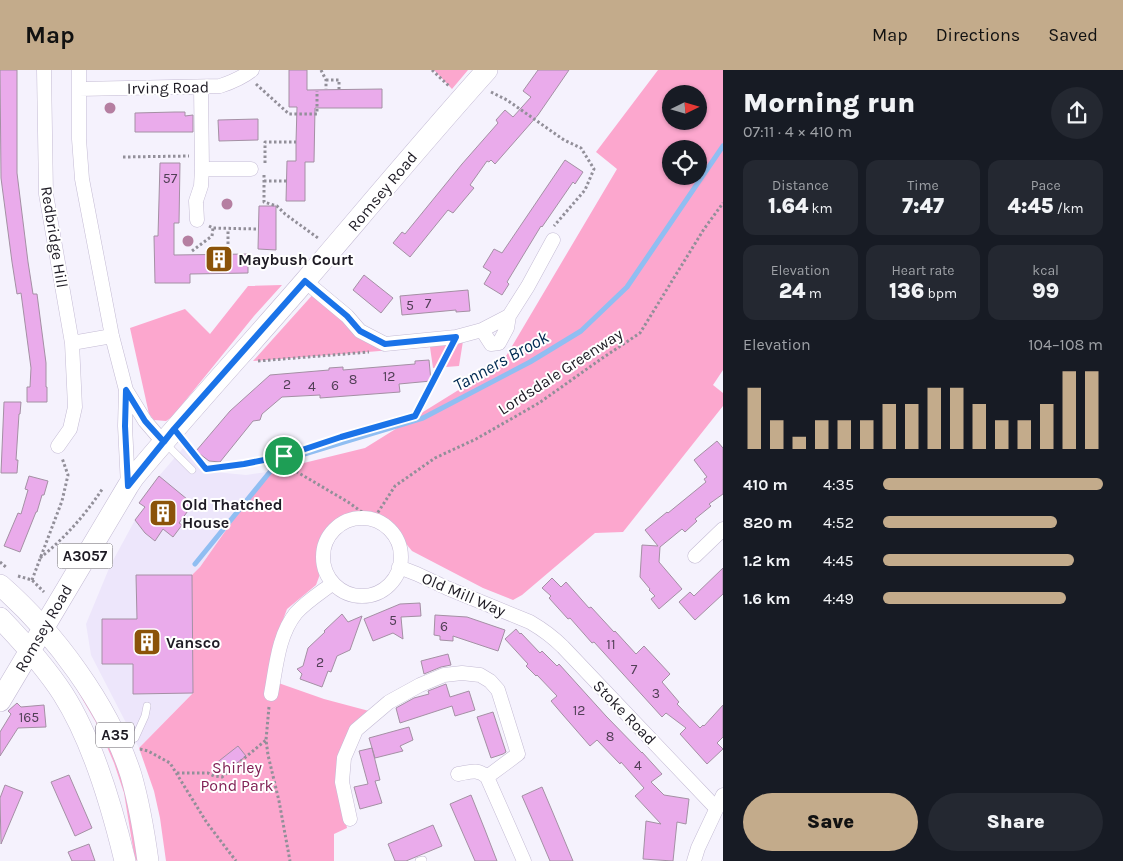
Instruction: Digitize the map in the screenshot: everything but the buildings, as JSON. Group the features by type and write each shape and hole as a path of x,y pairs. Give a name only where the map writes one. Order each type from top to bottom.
{"main road":[{"name":"Romsey Road","path":"0,701 56,604 118,484 169,436 487,70"},
{"name":"A35","path":"0,585 43,627 77,672 98,704 115,736 125,743 130,773 140,807 148,861"},
{"name":"A35","path":"0,618 30,650 64,696 92,753 126,861"}],"street":[{"name":"Redbridge Hill","path":"44,70 46,194 72,343 75,407 70,429 58,446"},
{"path":"79,70 78,139 82,179 112,336 126,390 125,426 118,484"},
{"name":"Irving Road","path":"79,88 220,86 232,82 249,72"},
{"path":"197,220 196,202 201,186 202,162 201,86"},
{"path":"202,162 251,169"},
{"path":"305,281 347,316 360,331 385,344 456,337 482,330 509,316 553,240"},
{"path":"72,343 112,336"},
{"path":"126,390 145,421 169,436"},
{"path":"364,518 373,520 385,526 392,533 401,555 399,567 388,586 368,596 355,596 342,591 332,584 324,566 323,552 327,539 339,525 351,520 364,518"},
{"path":"695,556 723,529"},
{"name":"Old Mill Way","path":"399,567 530,622"},
{"path":"271,694 281,644 288,626 296,614 332,584"},
{"name":"Stoke Road","path":"530,622 546,632 563,647 716,808"},
{"path":"350,819 342,782 343,766 344,758 356,730 389,702 420,685 444,675 462,673 480,675 490,681 498,690 518,754 488,777"},
{"path":"458,774 481,771 488,777 524,861"},
{"path":"694,861 698,848 723,795"}],"lane":[{"path":"169,436 192,470"},
{"path":"125,743 135,738 145,716 147,706"}],"path":[{"path":"321,70 326,80 326,89"},
{"path":"432,70 462,98"},
{"path":"249,72 289,114 317,114 317,91"},
{"path":"326,80 339,80 339,89"},
{"path":"507,100 564,140 581,148 594,170 585,190 553,228 553,240"},
{"path":"296,142 265,142 264,202 277,206 333,249"},
{"path":"123,157 202,162"},
{"path":"264,181 287,181"},
{"name":"Lordsdale Greenway","path":"373,520 395,486 436,458 476,439 539,403 640,333 704,229 723,203"},
{"path":"197,220 213,228 257,229"},
{"path":"192,251 212,236 213,228"},
{"path":"228,229 228,254"},
{"path":"169,436 206,469 284,456 341,437 415,416 456,337"},
{"path":"253,361 374,352"},
{"path":"32,580 62,501 68,475 58,446"},
{"path":"284,456 292,469 348,502 373,520"},
{"path":"40,558 118,484"},
{"path":"0,562 18,576 32,580 56,604"},
{"path":"271,694 266,740 290,861"},
{"path":"176,773 208,773 222,777 266,740"},
{"path":"125,743 148,751 170,763 207,823 236,861"}],"shaded area":[{"path":"184,447 204,471 246,475 267,472 200,567 192,575 193,693 139,748 91,655 86,624 110,566 135,520 145,507 139,503"}],"green space":[{"path":"434,70 468,70 452,89"},
{"name":"Shirley Pond Park","path":"658,70 723,70 723,370 713,385 723,393 723,406 623,532 595,533 522,595 513,600 483,588 412,551 389,523 368,513 351,515 335,522 324,538 319,552 319,577 316,585 287,609 275,641 267,679 324,699 369,711 338,783 347,828 334,834 334,861 166,861 154,791 139,748 193,693 192,575 200,567 267,472 365,448 502,363 617,169 596,152"},
{"path":"282,285 254,316 172,417 166,421 154,420 149,414 130,328 185,309 210,334 248,286"},
{"path":"316,291 385,344 464,335 459,366 433,368 430,347 253,361"},
{"path":"73,683 92,708 121,773 129,800 139,861 135,860 124,793 114,763 98,726"}],"waterway":[{"name":"Tanners Brook","path":"195,564 278,462 423,418 530,362 581,331 627,287 723,146"}],"place":[{"name":"Maybush Court","path":"219,259"},
{"name":"Old Thatched House","path":"163,513"},
{"name":"Vansco","path":"147,642"}],"route":[{"path":"284,456 206,469 174,429 164,442 145,421 126,390 125,426 128,486 134,478 174,429 305,281 347,316 360,331 385,344 456,337 415,416 341,437 284,456"}]}
